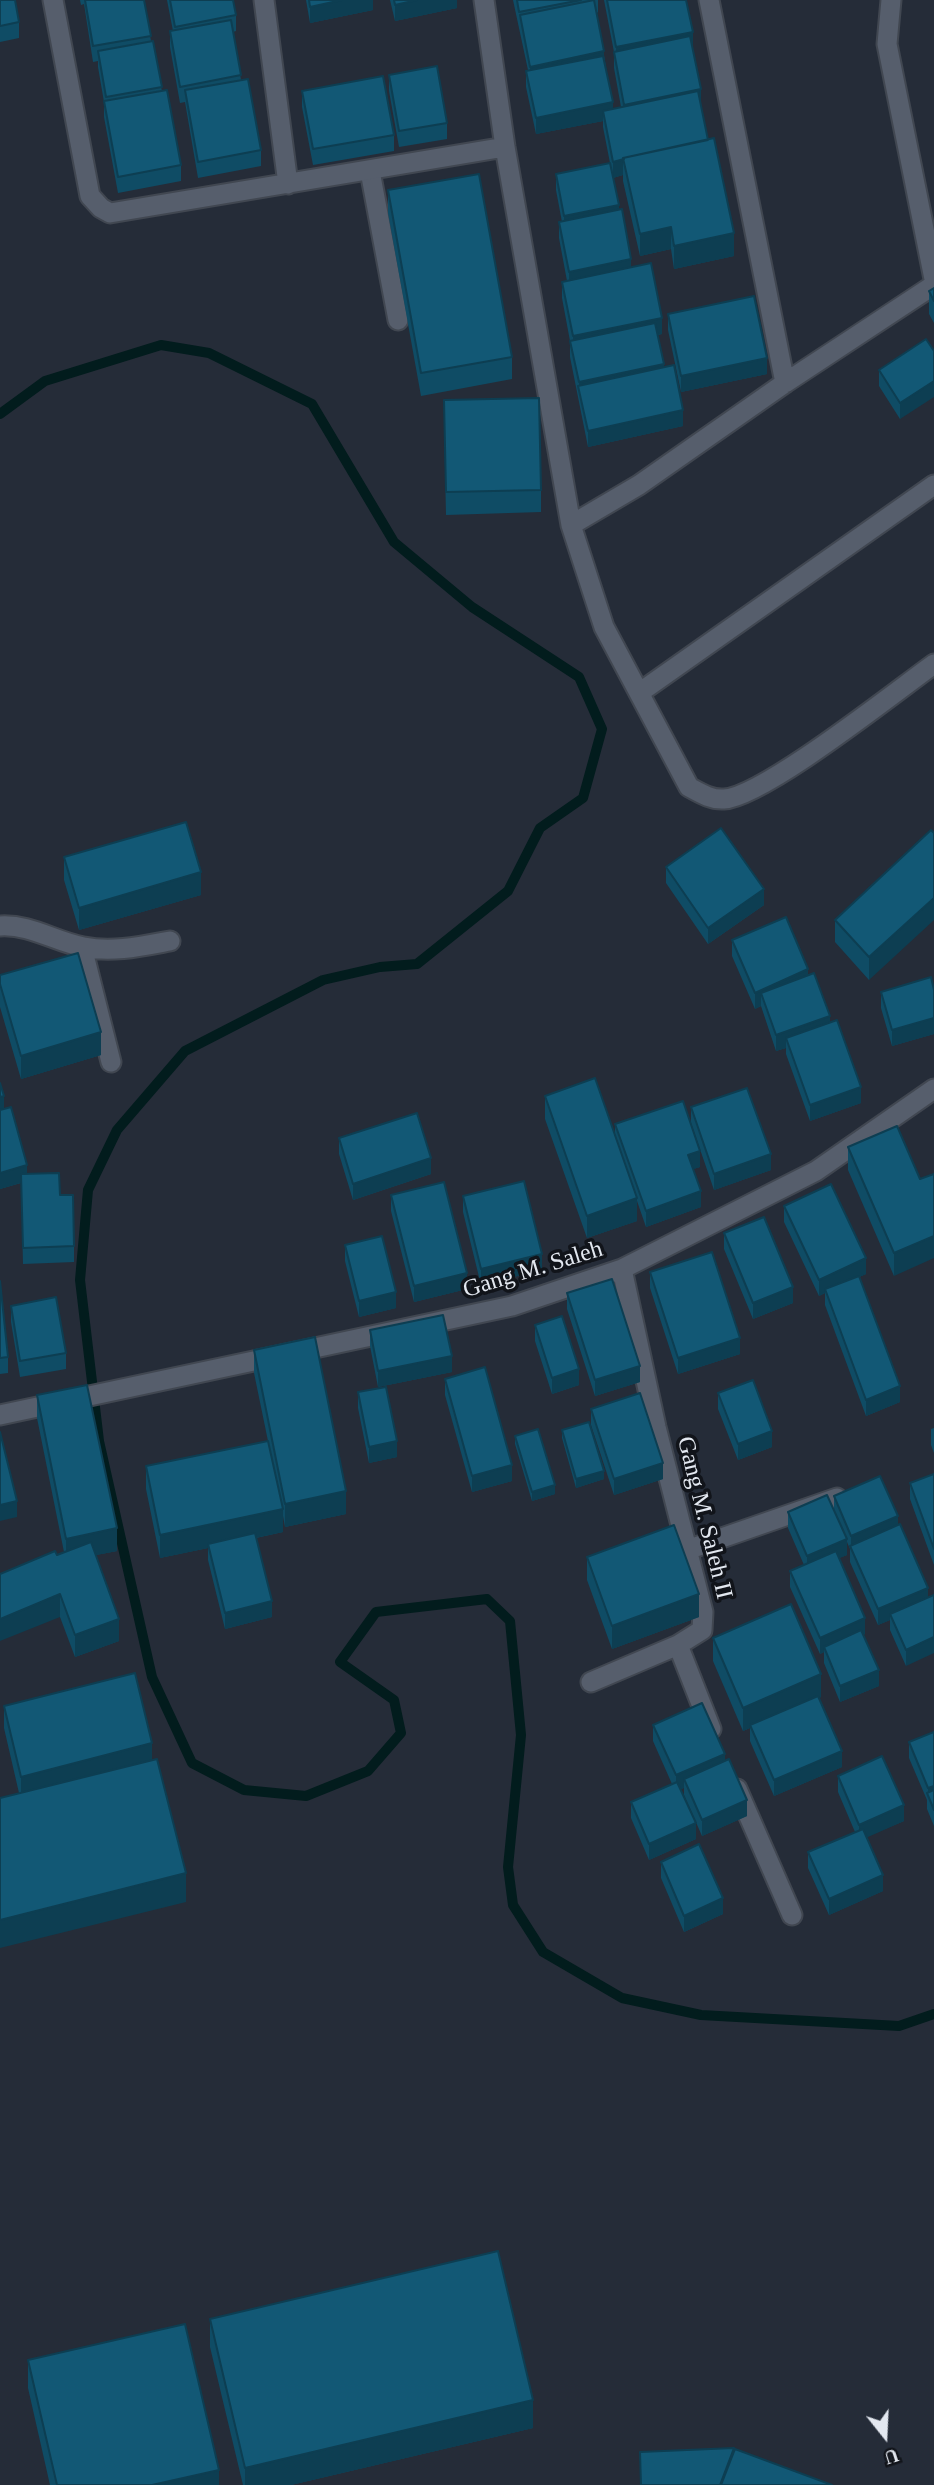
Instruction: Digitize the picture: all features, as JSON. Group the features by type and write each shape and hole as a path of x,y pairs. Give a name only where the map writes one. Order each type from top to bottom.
{"street":[{"path":"53,0 90,196 110,213 505,147"},
{"path":"264,0 288,184"},
{"path":"484,0 505,147 571,525 604,627 689,787 707,796 723,799 759,787 934,664"},
{"path":"709,0 785,383"},
{"path":"891,0 887,44 934,279"},
{"path":"370,171 398,320"},
{"path":"571,525 639,485 785,383 934,285"},
{"path":"639,693 934,485"},
{"path":"0,926 45,933 82,947 122,949 170,942"},
{"path":"82,947 111,1062"},
{"name":"Gang M. Saleh","path":"0,1415 512,1307 622,1269 816,1171 934,1089"},
{"name":"Gang M. Saleh II","path":"622,1269 703,1612 702,1630 678,1645"},
{"path":"687,1550 837,1498"},
{"path":"591,1682 678,1645 720,1751"},
{"path":"732,1776 792,1915"}],"building":[{"path":"0,0 15,0 19,22 0,26"},
{"path":"85,0 144,0 151,36 93,46"},
{"path":"170,0 233,0 236,15 175,27"},
{"path":"309,0 342,0 310,7"},
{"path":"394,0 417,0 395,5"},
{"path":"517,0 581,0 519,12"},
{"path":"594,0 604,51 530,67 520,15"},
{"path":"607,0 686,0 693,32 616,47"},
{"path":"231,20 241,75 180,87 170,31"},
{"path":"690,36 701,89 624,105 614,52"},
{"path":"153,41 162,87 106,97 98,51"},
{"path":"603,56 613,102 536,118 526,71"},
{"path":"437,66 447,123 399,131 389,75"},
{"path":"383,76 394,135 313,149 302,91"},
{"path":"248,79 261,150 198,162 185,90"},
{"path":"167,90 181,165 118,177 104,101"},
{"path":"698,91 708,140 613,162 603,111"},
{"path":"714,138 734,233 674,246 671,227 640,234 623,158"},
{"path":"610,163 619,205 564,216 556,174"},
{"path":"479,174 512,357 421,373 388,190"},
{"path":"622,209 631,259 569,272 559,222"},
{"path":"651,263 662,318 573,336 562,282"},
{"path":"934,288 934,301 929,291"},
{"path":"754,296 767,358 681,376 668,314"},
{"path":"655,323 664,364 579,382 570,341"},
{"path":"926,339 934,351 934,381 900,403 879,370"},
{"path":"674,365 683,410 588,431 578,386"},
{"path":"539,398 541,490 446,492 444,400"},
{"path":"186,822 201,872 79,908 64,857"},
{"path":"721,828 764,889 708,928 666,867"},
{"path":"931,830 934,833 934,898 869,957 835,920"},
{"path":"786,917 808,969 755,993 732,940"},
{"path":"78,953 101,1032 21,1056 0,984 0,975"},
{"path":"814,973 830,1016 776,1035 761,993"},
{"path":"931,977 934,1018 892,1030 881,992"},
{"path":"837,1020 861,1087 810,1105 786,1038"},
{"path":"595,1078 637,1198 587,1216 545,1096"},
{"path":"747,1088 771,1154 714,1174 691,1107"},
{"path":"683,1101 700,1151 688,1155 701,1191 646,1211 615,1124"},
{"path":"11,1107 27,1165 0,1173 0,1110"},
{"path":"417,1113 431,1158 353,1184 339,1138"},
{"path":"897,1126 920,1179 934,1174 934,1236 894,1253 848,1147"},
{"path":"59,1173 60,1195 73,1195 74,1246 23,1248 21,1174"},
{"path":"524,1181 542,1254 481,1269 463,1196"},
{"path":"444,1182 467,1273 414,1286 391,1195"},
{"path":"831,1184 866,1258 819,1280 784,1206"},
{"path":"764,1217 793,1287 753,1303 724,1233"},
{"path":"382,1236 396,1292 359,1301 345,1245"},
{"path":"712,1252 740,1338 678,1358 650,1272"},
{"path":"859,1276 900,1386 866,1400 825,1289"},
{"path":"612,1279 640,1366 595,1380 567,1293"},
{"path":"0,1281 8,1357 0,1358"},
{"path":"56,1297 66,1353 20,1361 11,1306"},
{"path":"443,1315 452,1356 378,1371 370,1330"},
{"path":"562,1316 579,1369 552,1378 535,1325"},
{"path":"315,1337 346,1491 285,1504 254,1350"},
{"path":"485,1367 512,1465 472,1476 445,1379"},
{"path":"753,1380 772,1431 738,1444 718,1393"},
{"path":"87,1385 117,1528 66,1539 37,1395"},
{"path":"386,1387 397,1441 369,1447 358,1392"},
{"path":"640,1393 663,1463 614,1479 591,1409"},
{"path":"589,1422 604,1471 576,1479 562,1430"},
{"path":"538,1429 555,1485 532,1492 515,1436"},
{"path":"0,1432 17,1501 0,1505"},
{"path":"268,1441 283,1509 160,1535 146,1466"},
{"path":"934,1474 934,1549 910,1483"},
{"path":"880,1476 898,1516 851,1536 834,1496"},
{"path":"827,1495 847,1539 807,1556 788,1512"},
{"path":"900,1524 928,1588 878,1609 850,1546"},
{"path":"674,1525 699,1594 612,1626 587,1557"},
{"path":"255,1533 272,1601 225,1613 208,1544"},
{"path":"91,1542 119,1619 75,1635 60,1594 0,1619 0,1574 55,1551 57,1555"},
{"path":"836,1551 865,1618 820,1638 790,1571"},
{"path":"934,1595 934,1637 906,1650 890,1614"},
{"path":"791,1604 821,1674 743,1708 713,1638"},
{"path":"861,1630 879,1670 840,1686 824,1647"},
{"path":"135,1673 152,1743 21,1777 4,1706"},
{"path":"818,1696 842,1751 774,1780 750,1725"},
{"path":"702,1703 725,1754 676,1775 653,1725"},
{"path":"934,1732 934,1786 928,1788 909,1742"},
{"path":"882,1756 904,1805 859,1825 838,1776"},
{"path":"157,1759 186,1873 0,1920 0,1798"},
{"path":"729,1759 747,1800 702,1820 684,1779"},
{"path":"677,1782 696,1823 649,1844 631,1802"},
{"path":"934,1790 934,1810 927,1793"},
{"path":"863,1829 883,1875 829,1899 808,1852"},
{"path":"699,1844 723,1898 684,1916 661,1862"},
{"path":"498,2251 533,2400 245,2468 210,2319"},
{"path":"185,2324 219,2470 152,2485 57,2485 28,2360"},
{"path":"734,2448 720,2485 641,2485 640,2452"},
{"path":"735,2449 832,2485 721,2485"}],"waterway":[{"path":"0,414 45,381 161,345 209,353 312,404 394,542 472,607 579,677 602,729 583,798 540,828 508,891 417,964 380,967 323,980 185,1051 117,1130 88,1190 80,1280 99,1441 152,1677 192,1763 244,1790 306,1796 368,1771 401,1733 394,1700 340,1662 376,1612 487,1599 510,1621 521,1735 508,1867 513,1905 543,1952 622,1998 701,2015 899,2026 934,2014"}]}
